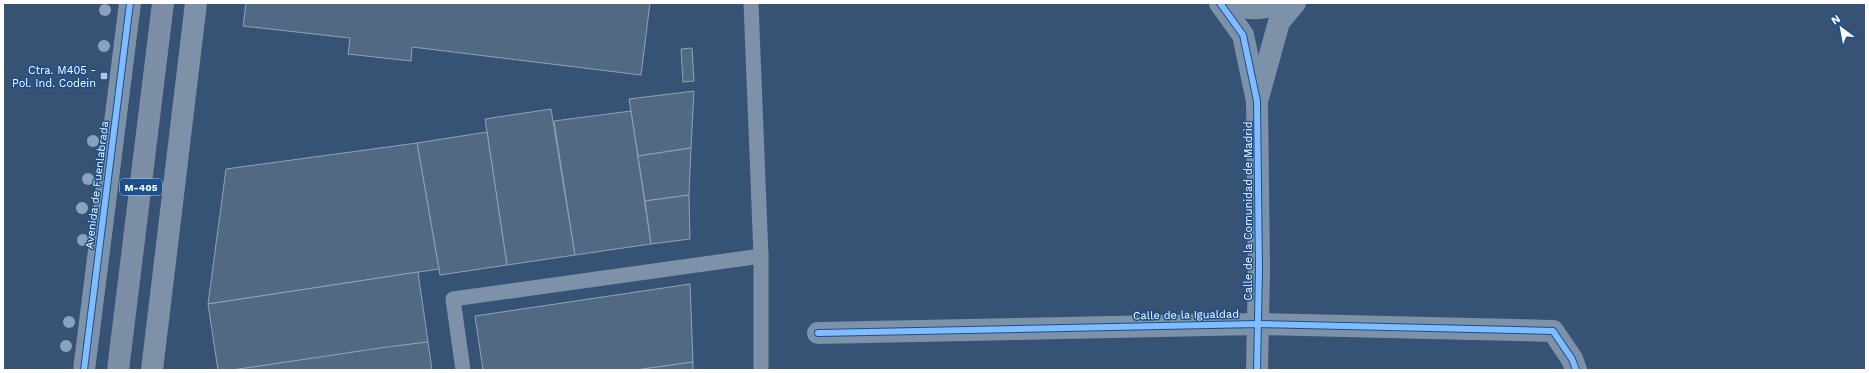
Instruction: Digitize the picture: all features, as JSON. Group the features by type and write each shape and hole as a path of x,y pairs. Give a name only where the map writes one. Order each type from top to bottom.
{"main road":[{"name":"M-405","path":"118,370 163,3"}],"street":[{"name":"Avenida de Fuenlabrada","path":"84,370 130,3"},
{"path":"152,370 196,3"},
{"path":"1220,3 1243,35 1257,101"},
{"path":"1230,3 1237,7 1262,9 1285,3"},
{"path":"1257,101 1280,22 1295,3"},
{"name":"Calle de la Comunidad de Madrid","path":"1257,101 1259,269 1257,370"},
{"name":"Calle de la Igualdad","path":"818,333 1258,324 1553,331 1572,359 1576,370"}],"lane":[{"path":"751,3 761,256 761,370"},
{"path":"463,370 453,299 761,256"}],"building":[{"path":"246,3 650,3 641,75 412,47 411,61 348,54 350,38 243,26"},
{"path":"692,48 694,81 683,82 681,49"},
{"path":"694,91 691,148 638,156 629,99"},
{"path":"551,109 575,255 507,265 485,119"},
{"path":"631,111 651,244 575,255 554,121"},
{"path":"487,132 507,265 440,275 417,143"},
{"path":"417,143 439,269 208,304 226,169"},
{"path":"691,148 689,195 645,201 638,156"},
{"path":"689,195 690,239 651,244 645,201"},
{"path":"418,272 428,342 233,370 218,370 208,304"},
{"path":"690,284 693,362 636,370 483,370 475,316"},
{"path":"428,342 432,370 233,370 387,347"},
{"path":"693,362 693,370 636,370"}],"cycle path":[{"path":"84,370 130,3"},
{"path":"1220,3 1243,35 1257,101 1259,269 1257,370"},
{"path":"818,333 1258,324 1553,331 1572,359 1576,370"}],"place":[{"name":"Ctra. M405 - Pol. Ind. Codein","path":"104,76"}]}
